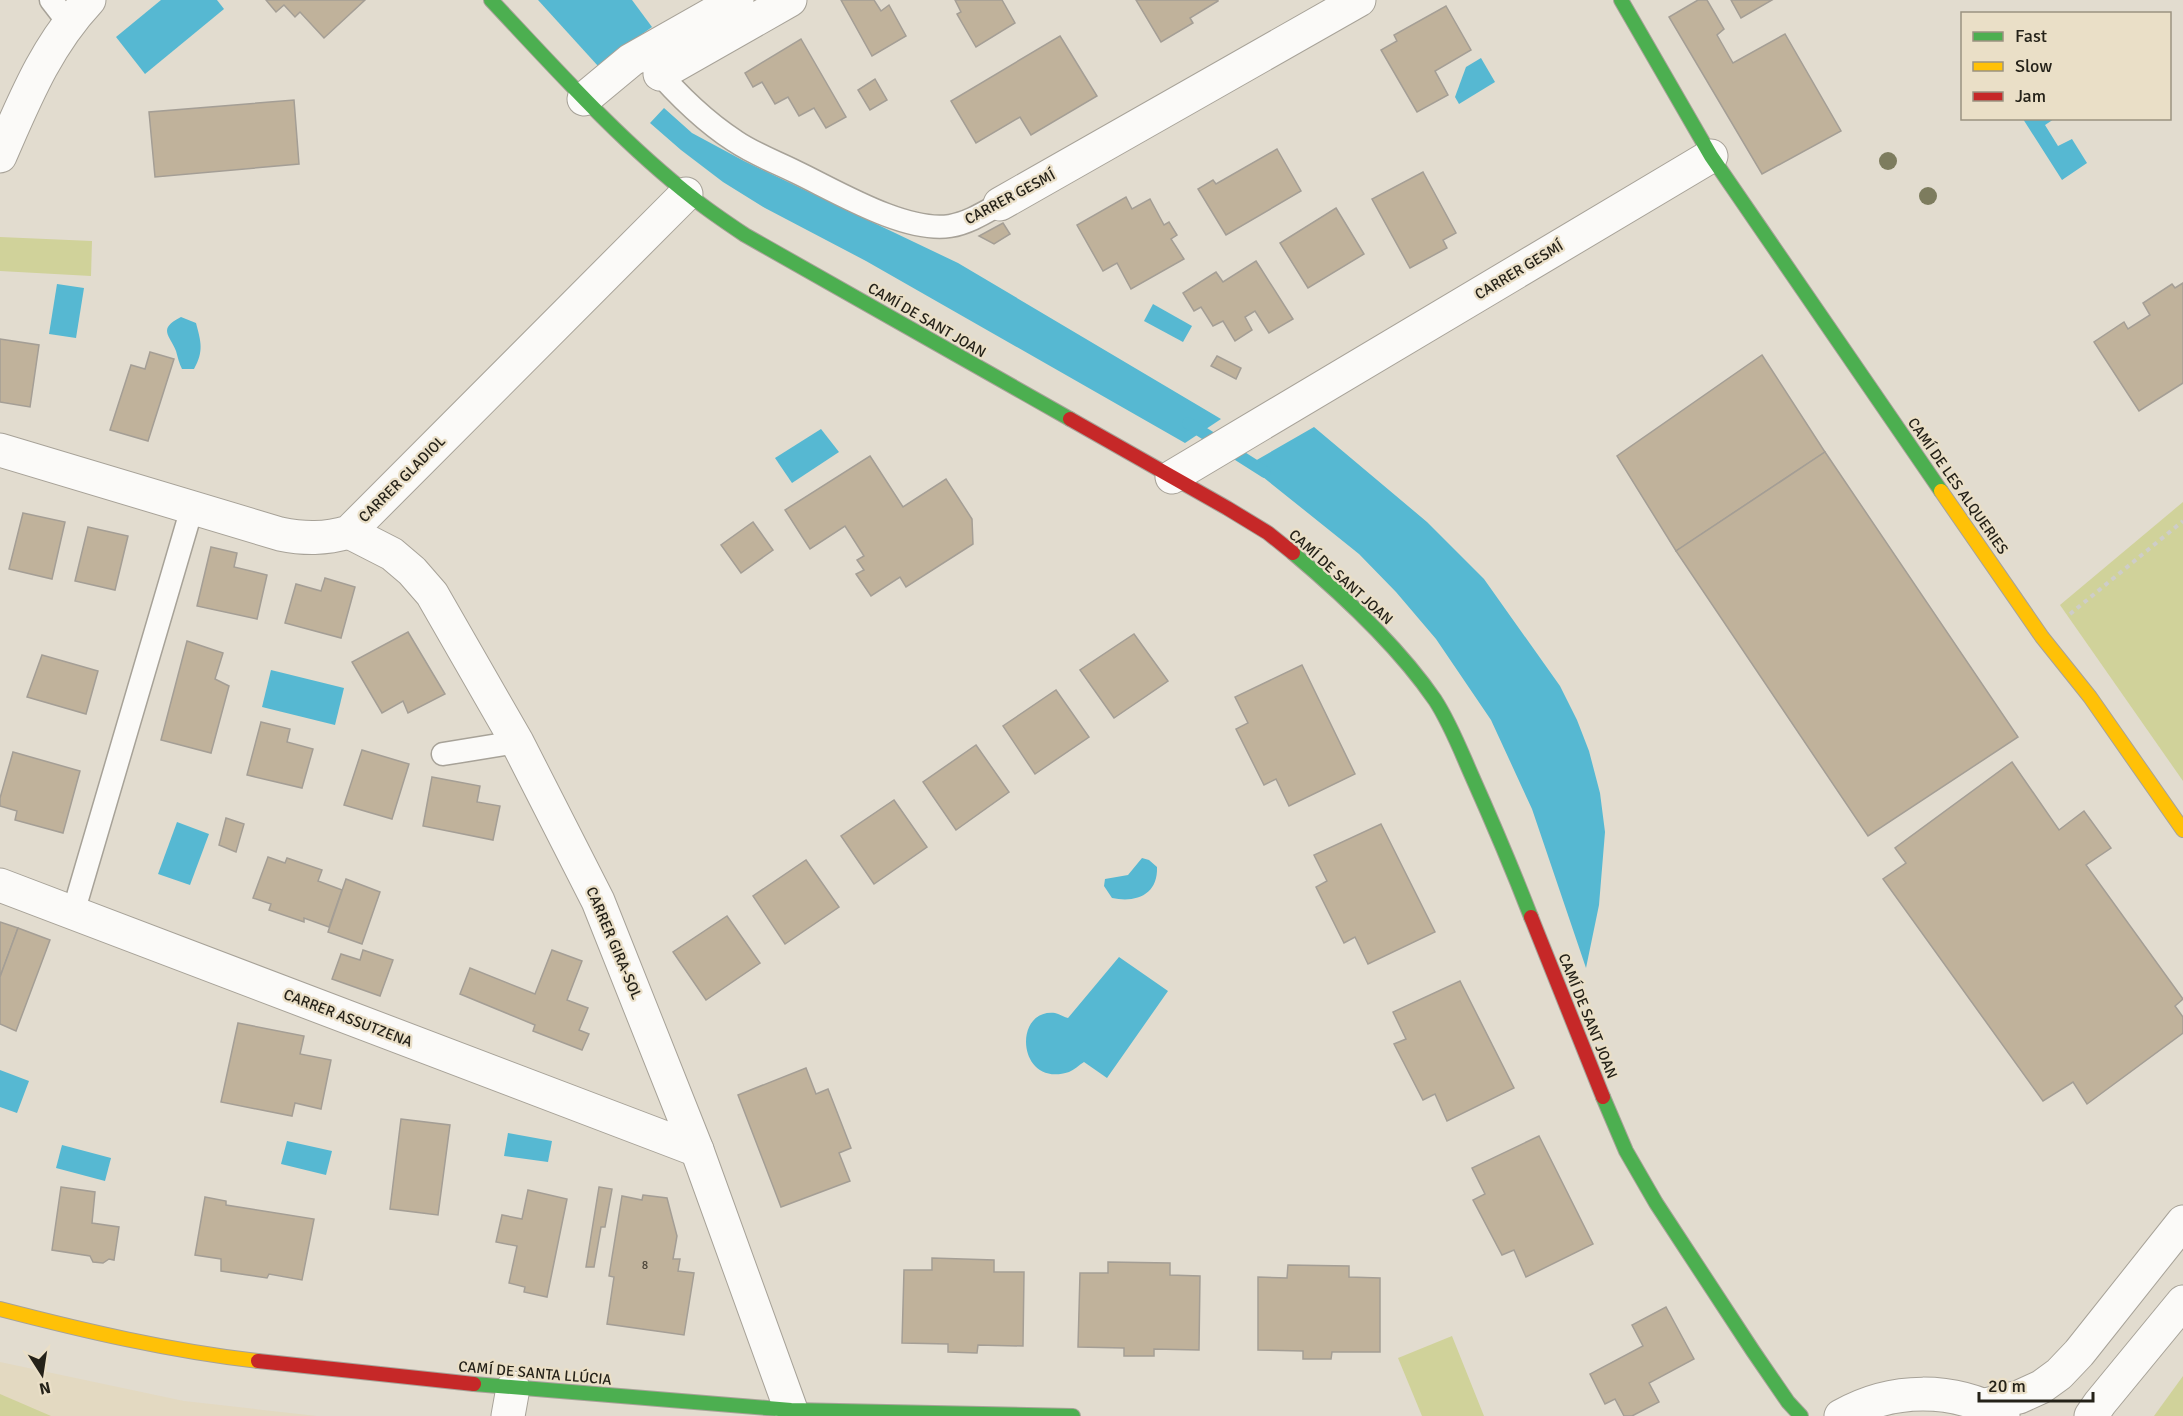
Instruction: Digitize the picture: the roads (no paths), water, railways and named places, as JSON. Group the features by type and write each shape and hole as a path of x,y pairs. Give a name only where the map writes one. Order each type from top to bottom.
{"street":[{"name":"CAMÍ DE SANT JOAN","path":"491,0 584,99 686,194 744,235 1268,533 1313,570 1387,641 1436,702 1458,745 1503,845 1558,988 1626,1151 1656,1203 1753,1351 1788,1402 1801,1416"},
{"path":"584,99 737,0"},
{"path":"636,66 790,0"},
{"name":"CARRER GESMÍ","path":"1000,204 1359,0"},
{"path":"1621,0 1711,156"},
{"path":"0,156 35,76 69,7"},
{"name":"CARRER GESMÍ","path":"1172,477 1711,156"},
{"name":"CAMÍ DE LES ALQUERIES","path":"1711,156 2042,637 2090,697 2183,830"},
{"name":"CARRER GLADIOL","path":"0,450 192,508 302,538 333,537 349,532 686,194"},
{"name":"CARRER GIRA-SOL","path":"349,532 392,554 412,571 432,594 517,742 598,901 697,1150 791,1410"},
{"name":"CARRER ASSUTZENA","path":"0,885 697,1150"},
{"path":"1841,1416 1881,1398 1922,1393 1963,1398 1995,1411 2041,1387 2060,1374 2079,1353 2183,1222"},
{"path":"2091,1416 2183,1302"},
{"name":"CAMÍ DE SANTA LLÚCIA","path":"0,1309 72,1328 164,1348 511,1402 1073,1416"}],"lane":[{"name":"CARRER GESMÍ","path":"636,66 693,107 736,142 872,208 906,222 929,226 949,226 970,220 1000,204"},
{"path":"73,913 192,508"},
{"path":"443,754 517,742"}],"water":[{"path":"161,0 217,0 224,9 145,74 116,37"},
{"path":"538,0 632,0 652,27 598,66"},
{"path":"1481,58 1495,82 1459,104 1455,97 1466,67"},
{"path":"664,108 692,133 744,161 958,263 1221,419 1185,443 866,261 765,208 723,182 650,123"},
{"path":"2024,120 2052,120 2045,125 2058,146 2072,139 2087,163 2062,180"},
{"path":"57,284 84,288 76,338 49,334"},
{"path":"1153,304 1192,326 1183,342 1144,321"},
{"path":"181,317 196,323 198,330 200,352 194,369 182,369 167,332 169,325"},
{"path":"1314,427 1427,522 1484,579 1560,686 1589,751 1600,793 1605,832 1599,905 1586,968 1532,809 1491,720 1436,639 1396,592 1359,554 1248,465"},
{"path":"821,429 839,452 792,483 775,458"},
{"path":"271,670 344,688 335,725 262,707"},
{"path":"177,822 209,834 190,885 158,874"},
{"path":"1142,858 1149,860 1157,867 1154,884 1150,890 1137,898 1112,898 1104,886 1105,879 1128,875"},
{"path":"1119,957 1168,991 1107,1078 1084,1062 1069,1072 1052,1074 1039,1069 1030,1059 1026,1047 1027,1034 1032,1023 1041,1015 1055,1013 1068,1018"},
{"path":"0,1070 29,1081 17,1113 0,1107"},
{"path":"508,1133 552,1141 548,1162 504,1156"},
{"path":"287,1141 332,1151 326,1175 281,1164"},
{"path":"62,1145 111,1158 105,1181 56,1168"}],"waterway":[{"path":"1188,423 1265,472"}]}
